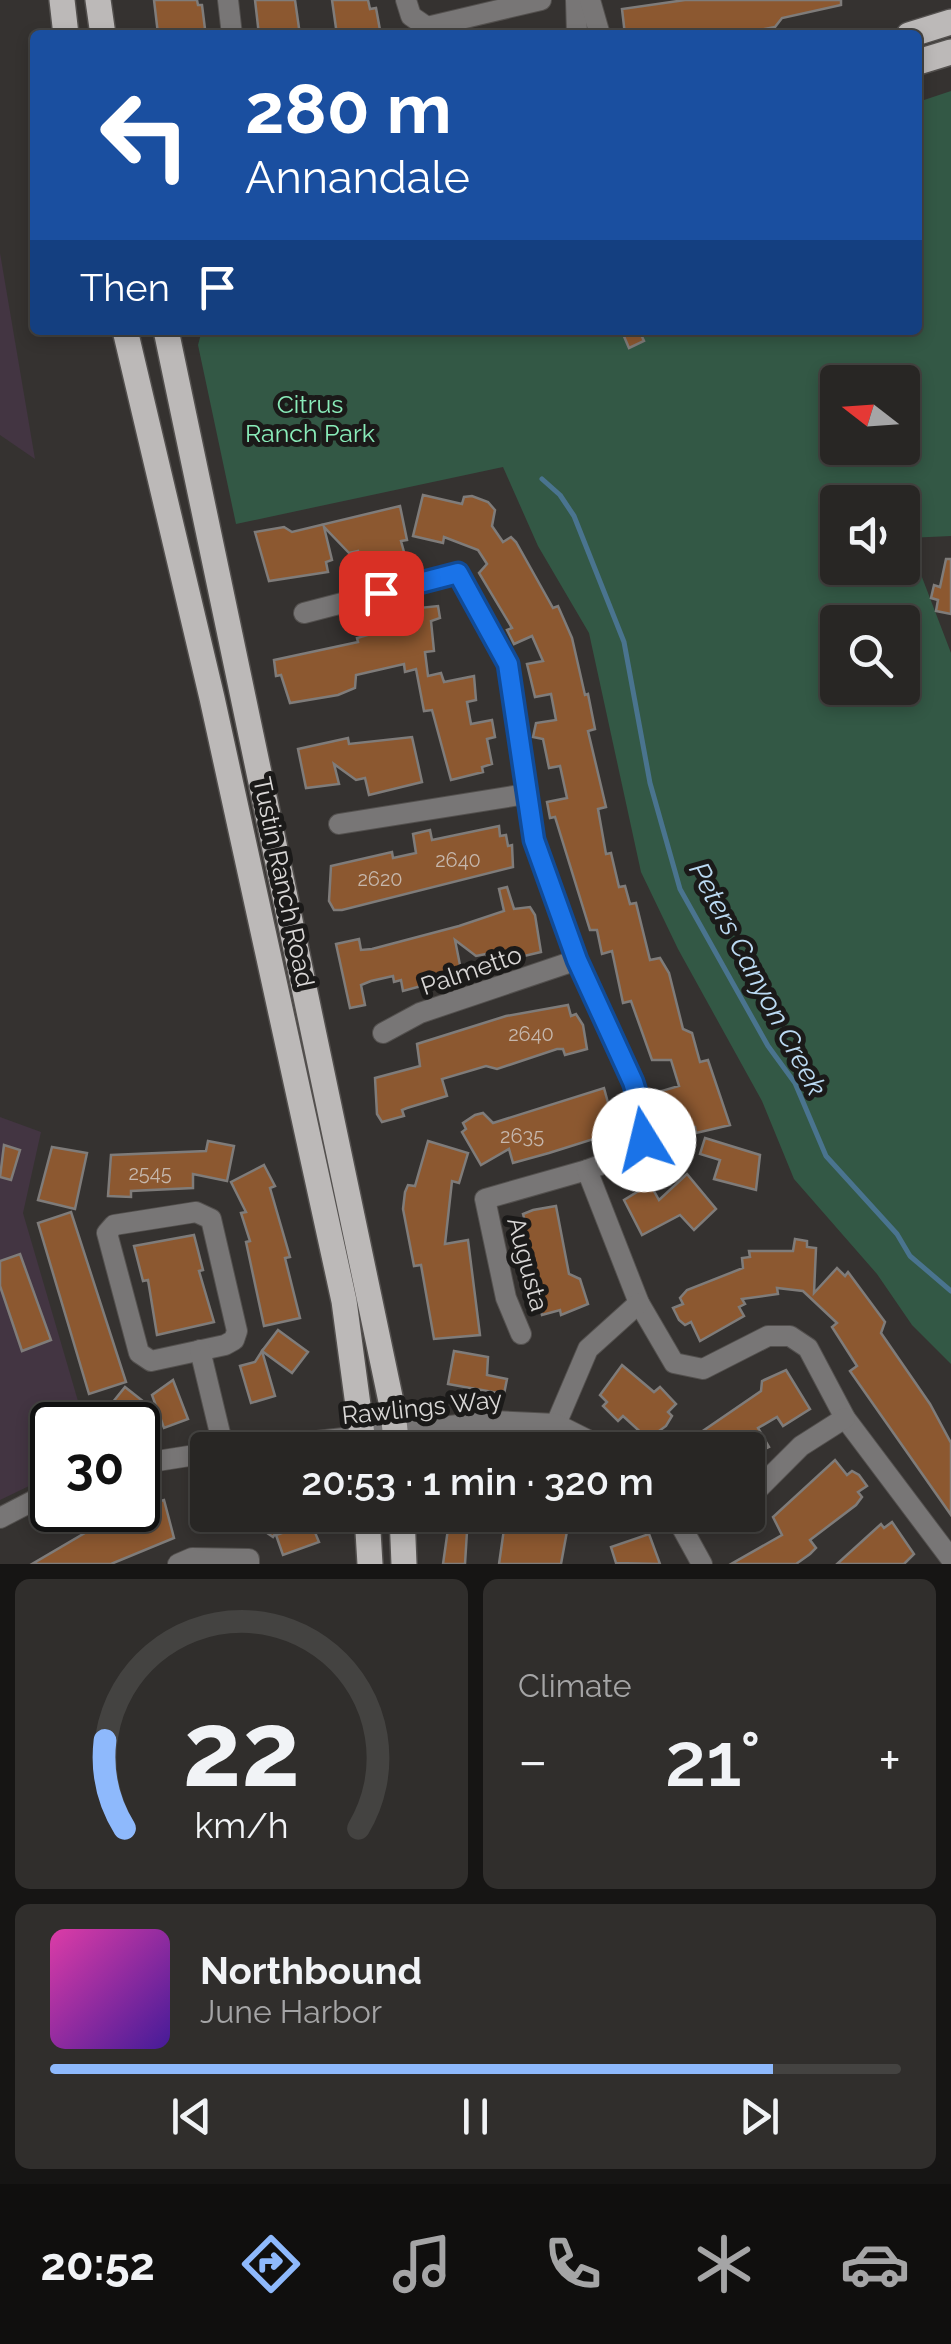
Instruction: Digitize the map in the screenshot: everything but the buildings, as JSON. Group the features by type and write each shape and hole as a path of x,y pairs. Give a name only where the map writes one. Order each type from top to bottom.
{"main road":[{"path":"62,0 65,30"},
{"path":"98,0 102,30"},
{"path":"922,31 951,22"},
{"path":"922,61 951,52"},
{"name":"Tustin Ranch Road","path":"126,335 212,698 340,1282 362,1432"},
{"name":"Tustin Ranch Road","path":"167,335 394,1432"},
{"path":"369,1532 370,1564"},
{"path":"403,1532 404,1564"}],"street":[{"path":"228,0 231,30"},
{"path":"406,0 411,16 420,25 442,26 541,0"},
{"path":"576,0 577,30"},
{"path":"590,0 599,30"},
{"path":"304,613 458,573 508,664 534,840 577,960"},
{"path":"339,824 526,794"},
{"name":"Palmetto","path":"383,1033 420,1013 577,960"},
{"name":"Augusta","path":"521,1334 506,1298 485,1199 587,1170 624,1156 644,1140 644,1117 633,1082 577,960"},
{"path":"587,1170 639,1303 674,1364 702,1369 768,1336 790,1336 808,1348 845,1418 950,1558 942,1564"},
{"path":"208,1214 237,1331 234,1340 226,1345 200,1350 151,1360 139,1353 106,1240 114,1225 208,1214"},
{"path":"556,1424 588,1349 639,1303"},
{"path":"200,1350 220,1432"},
{"path":"765,1482 801,1446 845,1418"},
{"name":"Rawlings Way","path":"440,1432 494,1422 556,1424 572,1432"},
{"path":"160,1461 190,1457"},
{"path":"0,1518 30,1502"},
{"path":"684,1532 702,1564"},
{"path":"178,1564 192,1558 249,1561"}],"shaded area":[{"path":"0,253 35,459 0,435"},
{"path":"0,1117 41,1132 23,1213 78,1402 30,1402 30,1486 0,1500"}],"green space":[{"name":"Citrus Ranch Park","path":"951,91 951,536 920,537 920,485 820,485 820,585 920,585 920,572 951,653 951,1364 912,1325 877,1274 794,1179 762,1101 678,949 641,872 589,633 538,546 503,467 236,524 198,345 201,335 922,335 922,101"}],"waterway":[{"name":"Peters Canyon Creek","path":"542,479 560,495 574,516 624,642 650,783 680,889 768,1046 795,1083 826,1156 897,1234 910,1256 951,1291"}],"route":[{"path":"381,593 458,573 508,664 534,840 577,960 633,1082 644,1117 644,1140"}]}
